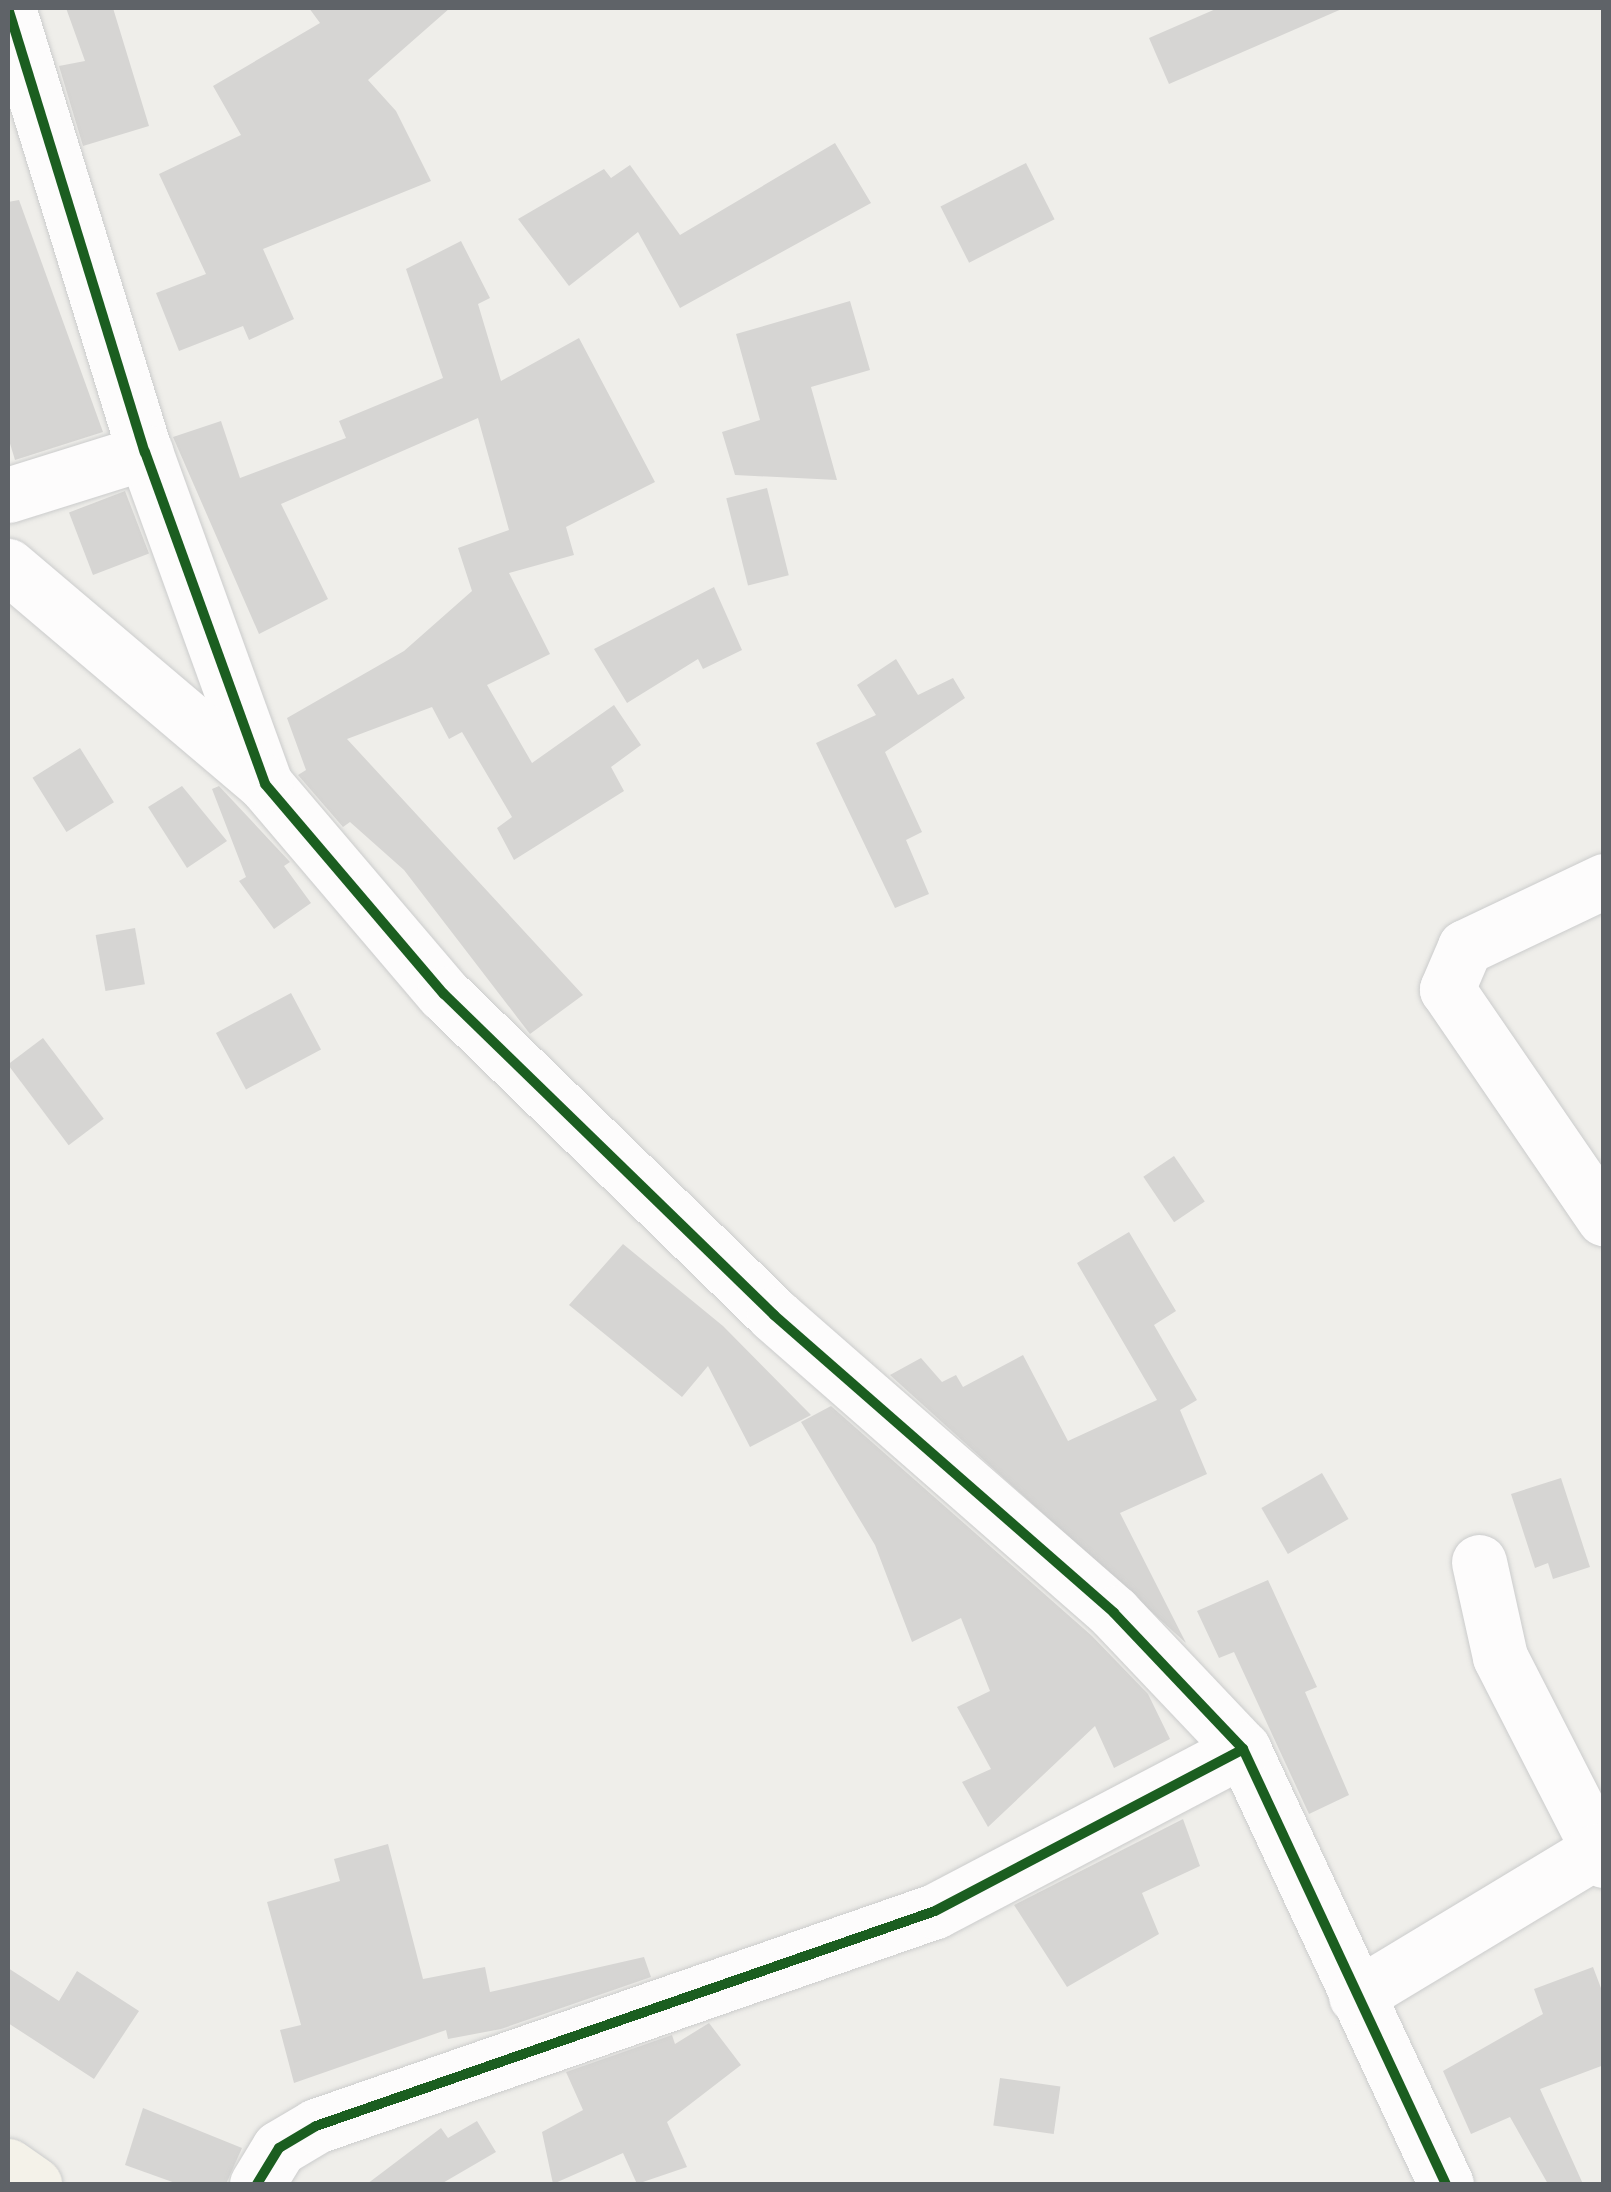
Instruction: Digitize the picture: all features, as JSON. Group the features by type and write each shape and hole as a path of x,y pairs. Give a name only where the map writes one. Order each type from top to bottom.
{"main road":[{"path":"8,2166 34,2184"}],"street":[{"path":"8,8 145,452 265,784"},
{"path":"8,494 145,452"},
{"path":"8,566 265,784 444,994 774,1316 1114,1613 1242,1748 1446,2184"},
{"path":"1604,881 1465,947 1447,989 1604,1218"},
{"path":"1356,1996 1600,1856 1500,1658 1479,1562"},
{"path":"257,2184 278,2148 316,2126 935,1911 1242,1748"}],"building":[{"path":"66,8 113,8 149,126 83,146 59,66 85,61"},
{"path":"309,8 450,8 368,80 396,111 431,181 263,249 294,319 249,340 243,326 179,351 156,293 206,274 159,174 241,135 213,86 320,23"},
{"path":"1218,8 1344,8 1169,84 1149,38"},
{"path":"835,143 871,203 680,308 638,232 569,286 518,219 604,169 611,178 630,165 680,235"},
{"path":"1026,163 1055,219 969,263 940,207"},
{"path":"19,200 103,432 15,460 8,437 8,202"},
{"path":"461,241 490,298 478,304 501,381 579,338 655,482 566,527 574,555 509,573 550,654 487,685 532,763 614,705 641,745 611,767 624,791 514,860 497,828 512,817 462,732 449,739 432,707 347,739 583,995 530,1034 404,870 350,822 343,827 298,775 306,770 287,718 404,651 472,591 458,548 509,530 478,418 281,504 328,599 259,634 173,437 221,421 240,478 346,438 339,421 443,378 406,269"},
{"path":"850,301 870,370 811,387 837,480 735,475 722,432 760,420 736,334"},
{"path":"767,488 789,575 748,585 726,498"},
{"path":"125,491 149,554 93,575 69,513"},
{"path":"714,587 742,650 703,669 698,659 627,703 594,649"},
{"path":"896,659 918,695 953,678 965,698 885,752 922,832 906,840 929,894 895,908 816,743 876,715 857,685"},
{"path":"80,748 114,802 66,832 33,778"},
{"path":"182,786 227,841 187,868 148,807"},
{"path":"219,786 290,862 284,866 311,903 274,929 239,881 246,877 212,789"},
{"path":"135,928 145,984 106,991 96,935"},
{"path":"291,993 321,1050 246,1089 216,1033"},
{"path":"43,1038 104,1119 69,1145 8,1065"},
{"path":"1174,1156 1205,1202 1174,1222 1143,1177"},
{"path":"1129,1232 1176,1311 1154,1325 1197,1400 1180,1410 1207,1474 1120,1513 1186,1643 890,1375 921,1358 942,1382 956,1375 963,1387 1023,1355 1068,1441 1157,1400 1077,1263"},
{"path":"623,1244 723,1326 811,1415 750,1447 708,1366 682,1397 569,1305"},
{"path":"831,1406 1092,1636 1148,1694 1170,1739 1114,1768 1095,1726 988,1827 962,1782 991,1769 957,1707 990,1691 961,1618 912,1642 875,1545 801,1422"},
{"path":"1322,1473 1348,1519 1288,1554 1261,1508"},
{"path":"1561,1478 1590,1567 1553,1579 1548,1563 1535,1568 1511,1494"},
{"path":"1268,1580 1317,1687 1305,1692 1349,1795 1309,1814 1234,1652 1219,1658 1197,1611"},
{"path":"1183,1819 1200,1866 1142,1893 1159,1934 1067,1987 1014,1905"},
{"path":"388,1844 423,1979 485,1967 490,1992 644,1957 651,1977 501,2029 448,2039 446,2030 294,2083 280,2030 301,2025 267,1902 340,1881 334,1859"},
{"path":"1593,1967 1604,1996 1604,2065 1540,2089 1583,2184 1548,2184 1510,2117 1471,2134 1443,2071 1543,2014 1534,1989"},
{"path":"8,1968 59,2001 77,1971 139,2011 94,2079 8,2023"},
{"path":"709,2023 741,2065 667,2122 687,2167 637,2184 623,2153 553,2184 542,2132 583,2110 566,2072 672,2035 675,2044"},
{"path":"1000,2078 1060,2086 1054,2134 993,2126"},
{"path":"143,2108 242,2148 226,2184 178,2184 125,2165"},
{"path":"477,2121 496,2152 441,2184 367,2184 441,2128 448,2138"}],"cycle path":[{"path":"8,8 145,452 265,784 444,994 774,1315 1114,1613 1243,1749 1446,2184"},
{"path":"257,2184 279,2148 316,2126 935,1911 1243,1749"}]}
